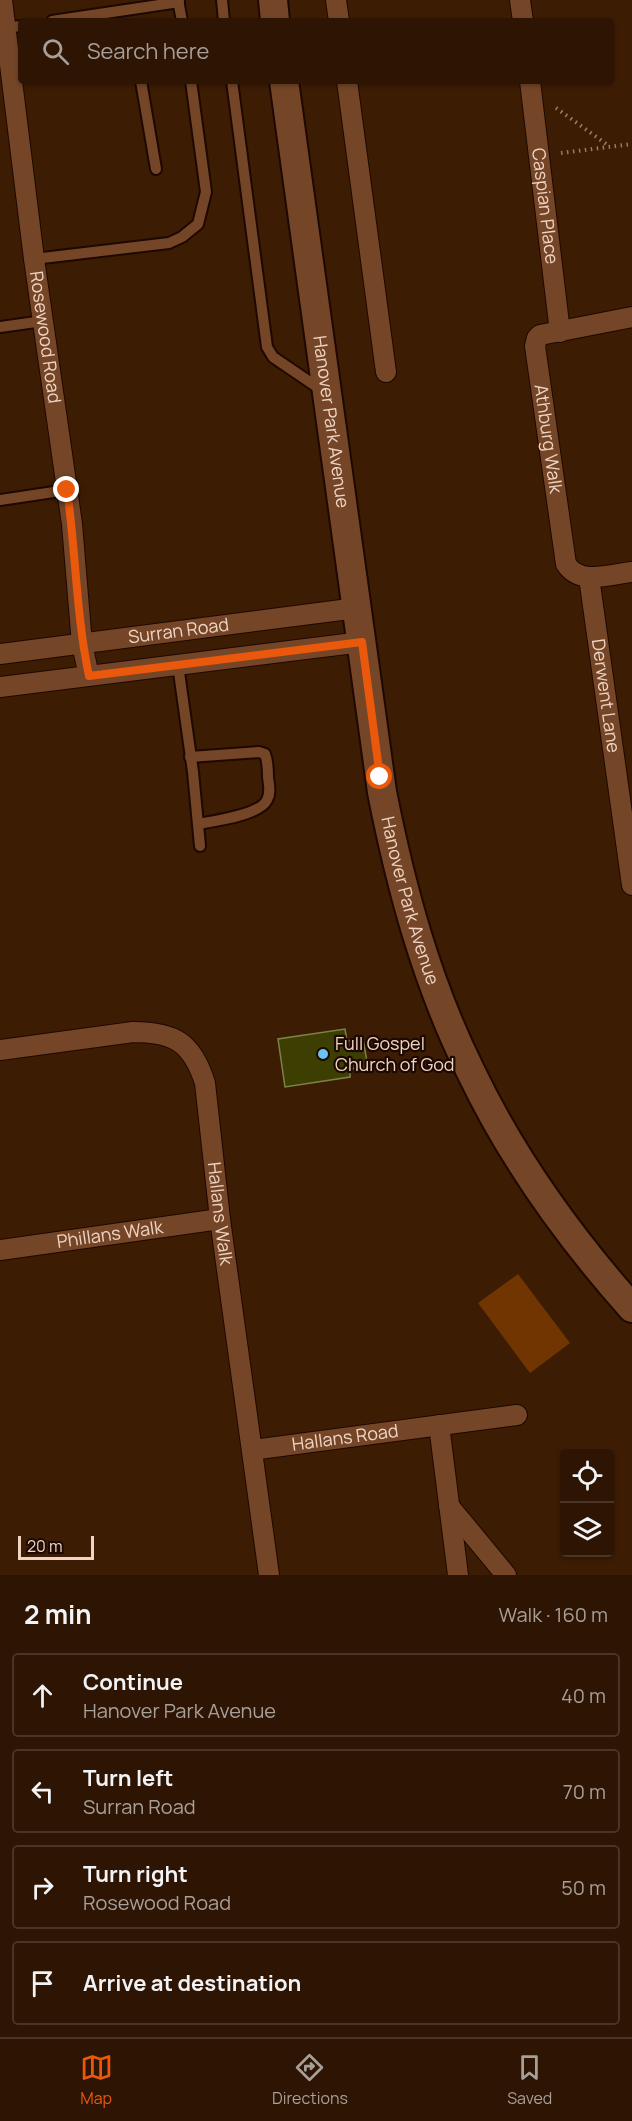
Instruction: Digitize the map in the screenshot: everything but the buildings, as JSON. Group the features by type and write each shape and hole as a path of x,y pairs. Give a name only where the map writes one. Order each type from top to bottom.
{"street":[{"name":"Rosewood Road","path":"2,0 9,28 34,259 72,524 82,644 89,676"},
{"path":"273,0 276,18"},
{"path":"336,0 339,18"},
{"path":"520,0 523,18"},
{"name":"Hanover Park Avenue","path":"284,84 381,784 393,844 414,926 444,1011 472,1075 494,1117 528,1172 569,1230 632,1308"},
{"path":"347,84 386,372"},
{"name":"Caspian Place","path":"530,84 560,332"},
{"name":"Athburg Walk","path":"589,577 577,575 566,564 535,354 537,338 540,335 632,317"},
{"path":"589,577 632,572"},
{"name":"Derwent Lane","path":"589,577 632,885"},
{"name":"Surran Road","path":"0,654 357,608"},
{"name":"Surran Road","path":"0,687 362,642"},
{"name":"Hallans Walk","path":"0,1050 133,1032 152,1032 167,1035 181,1042 199,1066 205,1083 220,1219 269,1575"},
{"name":"Phillans Walk","path":"0,1250 220,1219"},
{"name":"Hallans Road","path":"252,1450 518,1415"},
{"path":"439,1425 458,1575"},
{"path":"449,1506 506,1575"}],"lane":[{"path":"222,0 224,18"},
{"path":"71,18 178,1 181,18"},
{"path":"129,9 130,18"},
{"path":"142,84 156,169"},
{"path":"34,259 169,243 182,237 198,224 206,192 191,84"},
{"path":"232,84 267,347 273,357 328,395"},
{"path":"0,327 43,321"},
{"path":"0,500 67,490"},
{"path":"178,666 200,846"},
{"path":"190,757 259,752 265,754 267,760 270,795 261,808 198,825"}],"path":[{"path":"533,102 547,101 609,147"},
{"path":"538,156 632,144"}],"shaded area":[{"path":"518,1274 570,1343 530,1373 478,1303"}],"place":[{"name":"Full Gospel Church of God","path":"323,1054"}],"route":[{"path":"67,490 82,644 89,676 362,642 380,777"}]}
